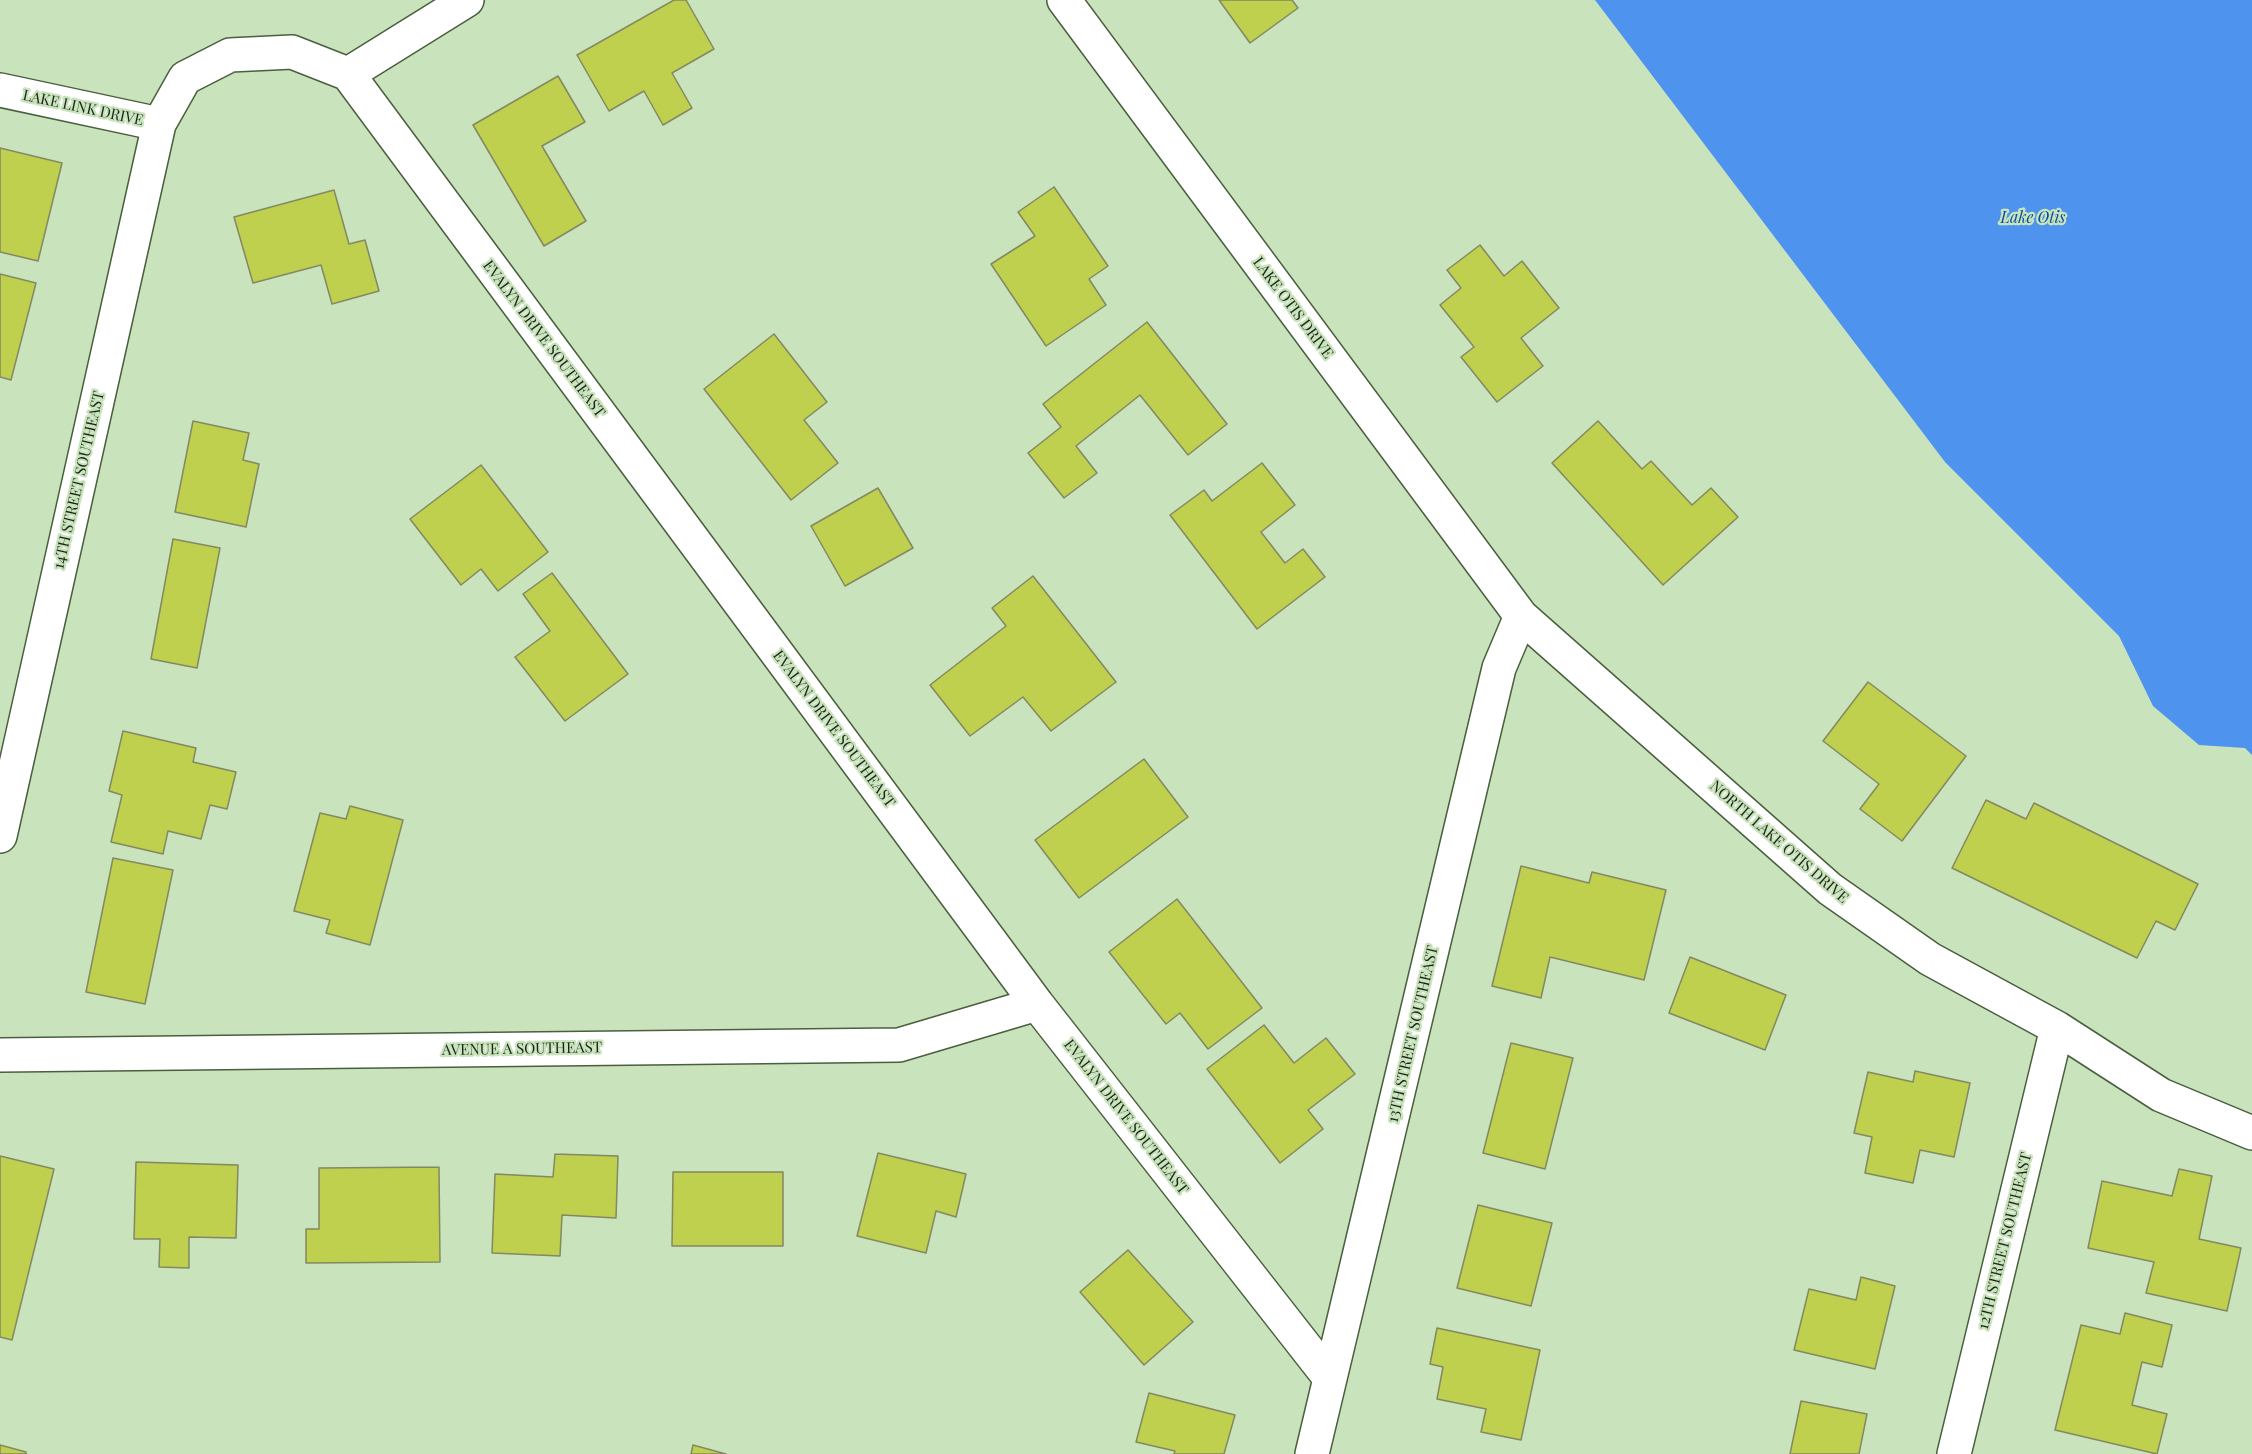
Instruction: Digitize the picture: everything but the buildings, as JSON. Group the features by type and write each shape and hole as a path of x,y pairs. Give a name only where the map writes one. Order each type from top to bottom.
{"street":[{"path":"348,74 467,0"},
{"name":"LAKE OTIS DRIVE","path":"1064,0 1521,616"},
{"name":"LAKE LINK DRIVE","path":"0,90 159,124 185,78 230,55 292,52 348,74"},
{"name":"EVALYN DRIVE SOUTHEAST","path":"348,74 1037,1004 1329,1377"},
{"name":"14TH STREET SOUTHEAST","path":"0,836 159,124"},
{"name":"NORTH LAKE OTIS DRIVE","path":"1521,616 1830,890 1930,959 2057,1028 2161,1095 2252,1133"},
{"name":"13TH STREET SOUTHEAST","path":"1312,1454 1499,668 1521,616"},
{"name":"AVENUE A SOUTHEAST","path":"0,1055 899,1045 1037,1004"},
{"name":"12TH STREET SOUTHEAST","path":"1954,1454 2057,1028"}],"water":[{"name":"Lake Otis","path":"1595,0 2252,0 2252,755 2245,748 2199,745 2153,706 2119,636 1945,462"}]}
